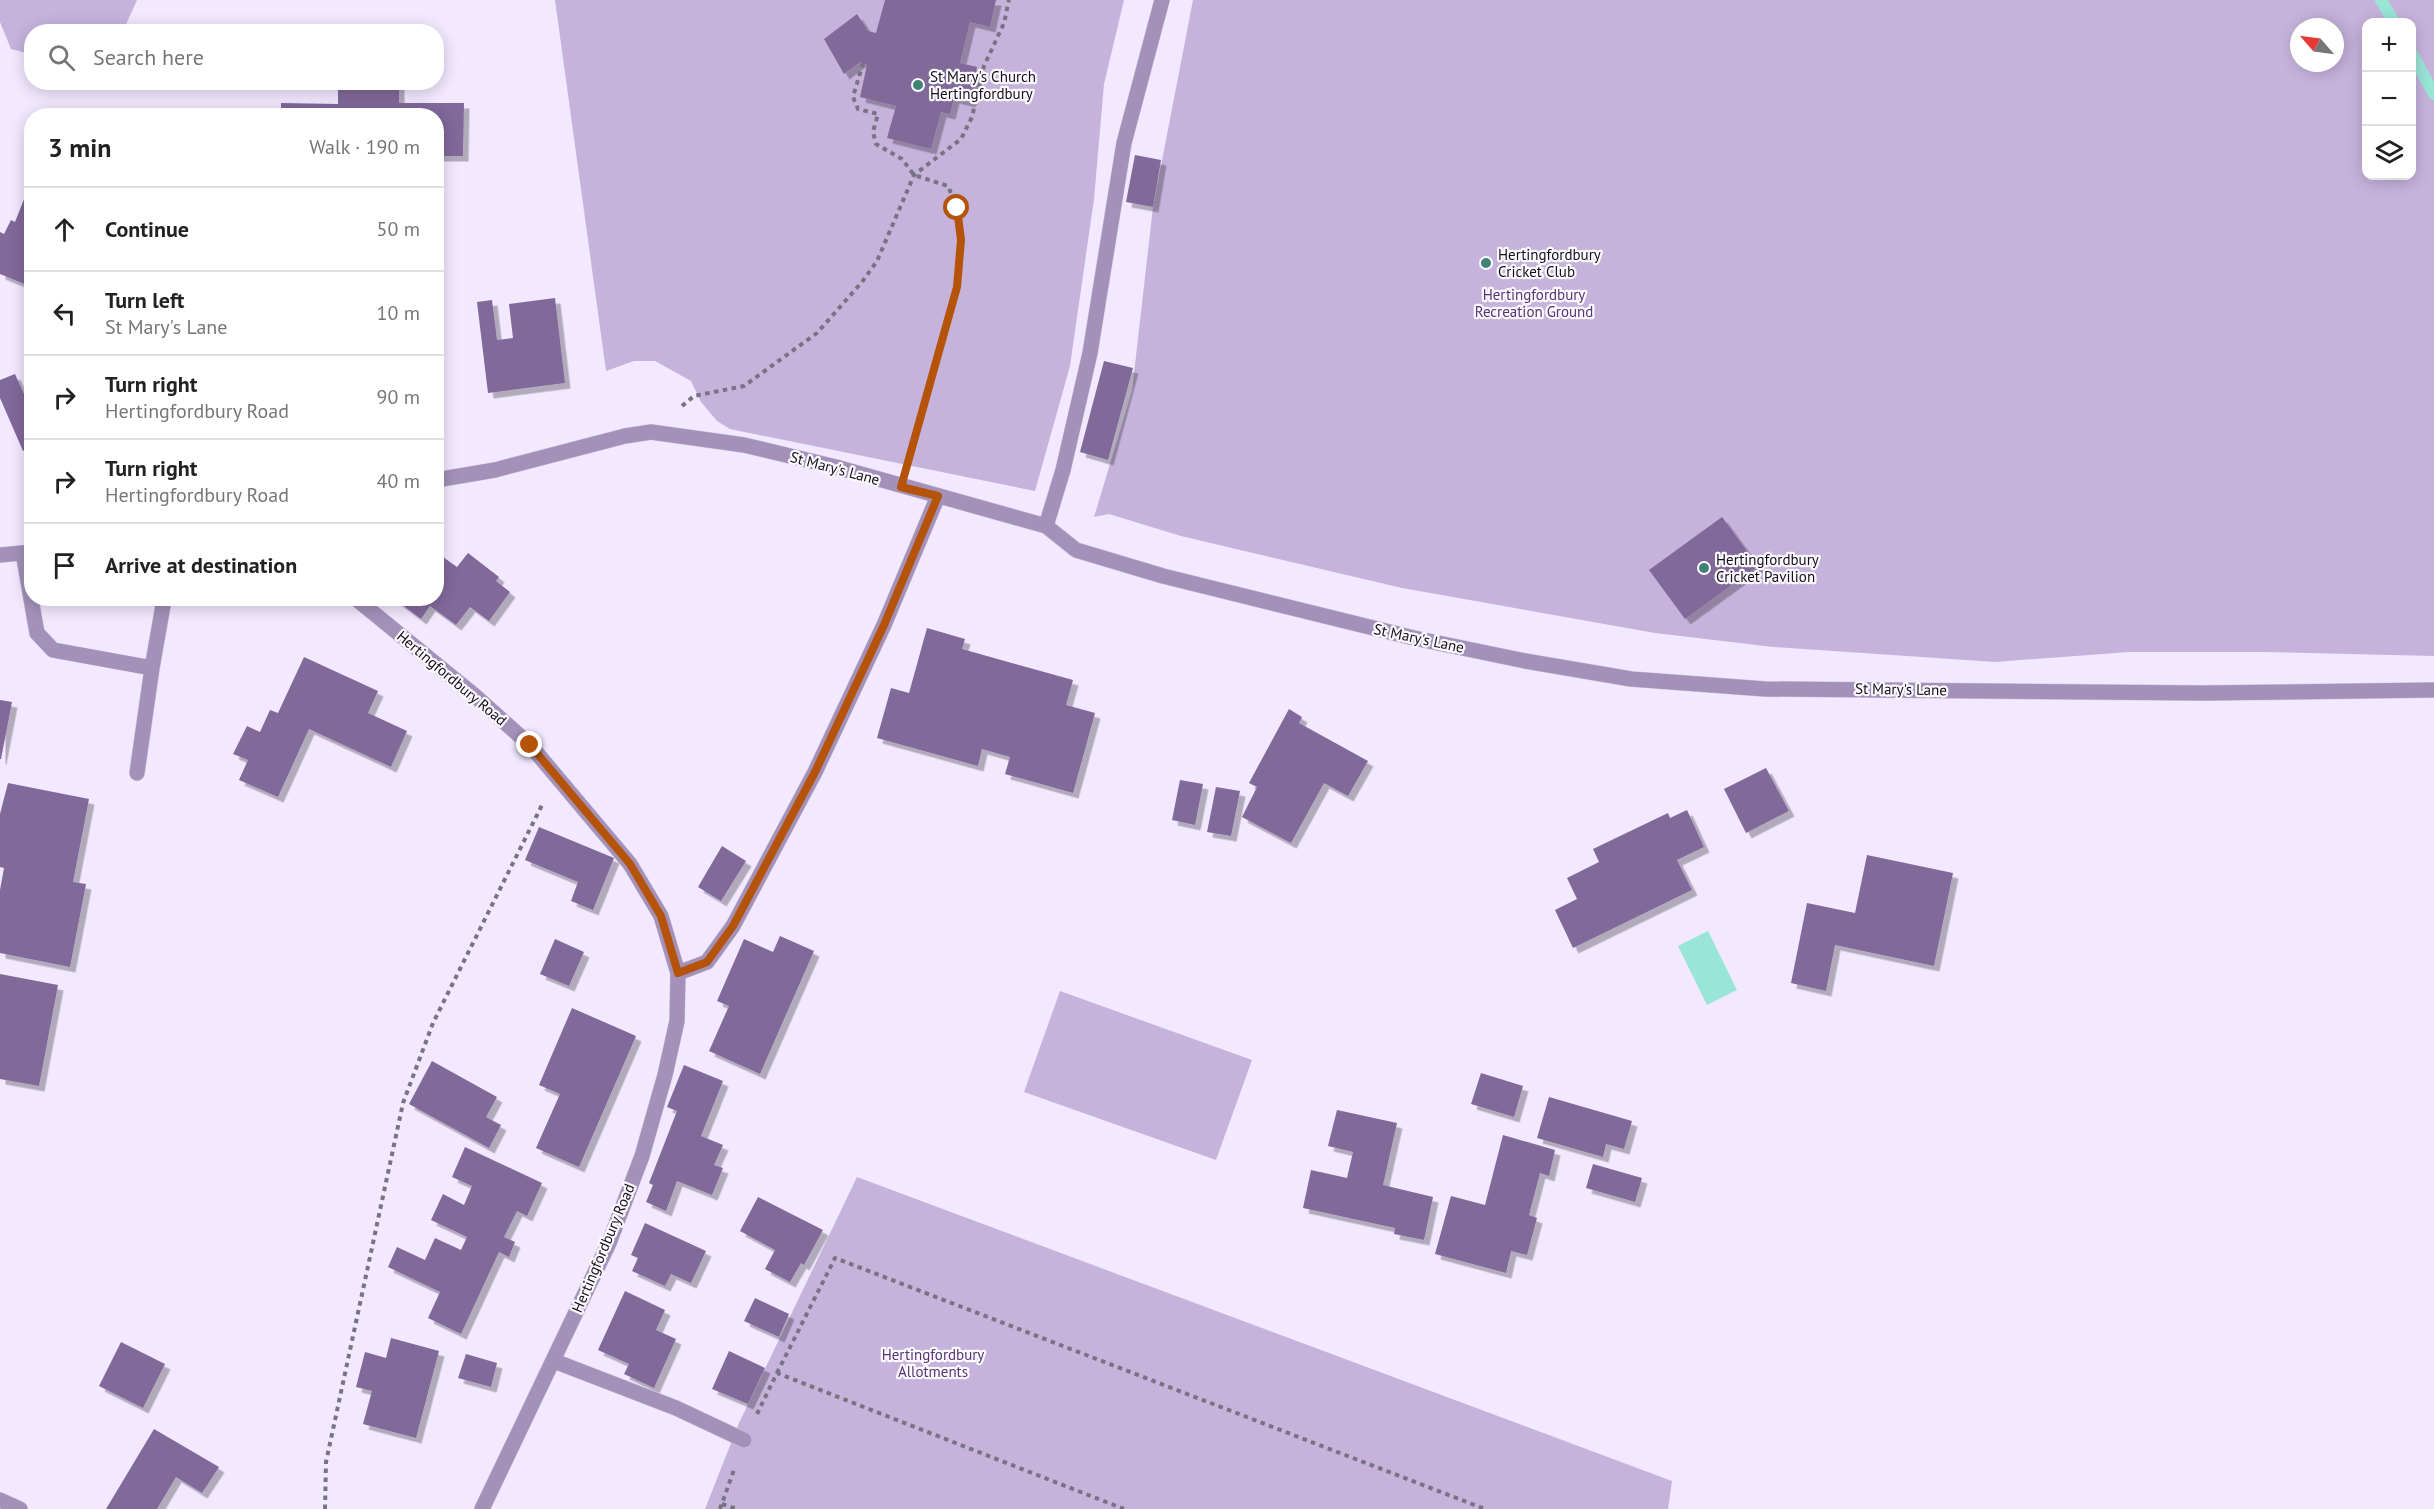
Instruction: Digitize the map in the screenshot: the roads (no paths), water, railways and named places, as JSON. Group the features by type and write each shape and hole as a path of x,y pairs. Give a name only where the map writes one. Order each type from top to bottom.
{"street":[{"path":"1047,526 1063,470 1090,353 1124,143 1162,0"},
{"name":"St Mary's Lane","path":"444,479 495,470 625,436 651,432 744,445 836,467 1047,526 1076,550 1275,606 1525,661 1631,679 1765,688 2203,693 2434,690"},
{"path":"678,973 707,962 733,926 815,772 884,625 938,496"},
{"path":"0,555 24,552"},
{"path":"34,606 37,633 53,650 152,668"},
{"path":"137,773 163,606"},
{"name":"Hertingfordbury Road","path":"365,606 474,694 530,745 630,864 661,916 678,973 676,1021 665,1075 642,1156 609,1243 482,1509"},
{"path":"554,1361 676,1408 744,1440"},
{"path":"0,1500 20,1509"}],"waterway":[{"path":"2381,0 2392,18"},
{"path":"2416,61 2434,94"}],"place":[{"name":"St Mary's Church Hertingfordbury","path":"918,85"},
{"name":"Hertingfordbury Cricket Club","path":"1486,263"},
{"name":"Hertingfordbury Cricket Pavilion","path":"1704,568"}],"park label":[{"name":"Hertingfordbury Recreation Ground","path":"1534,302"},
{"name":"Hertingfordbury Allotments","path":"933,1362"}]}
